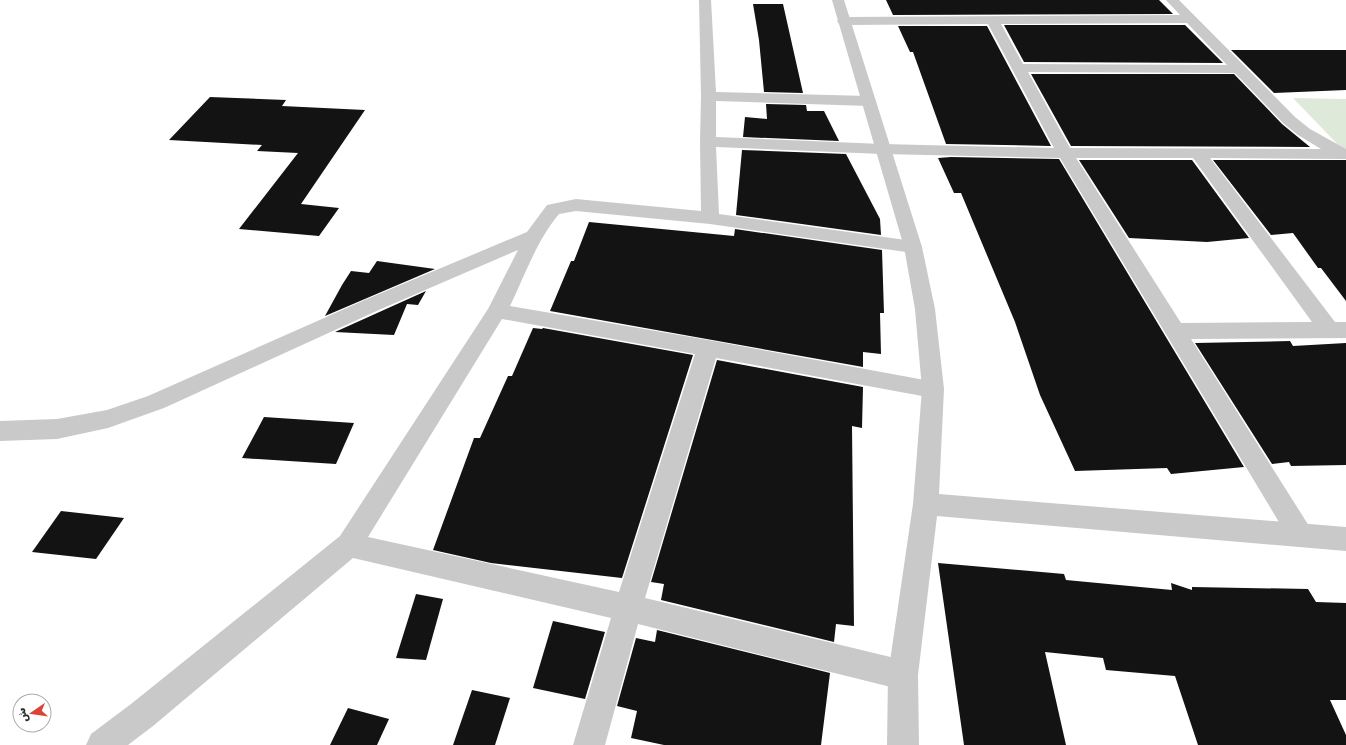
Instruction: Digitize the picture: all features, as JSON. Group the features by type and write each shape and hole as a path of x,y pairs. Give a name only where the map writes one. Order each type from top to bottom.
{"street":[{"path":"705,0 709,96 708,142 710,218"},
{"path":"838,0 913,248 925,309 932,389 926,504 903,675 903,745"},
{"path":"1172,0 1289,120 1304,132 1344,156"},
{"path":"844,21 1191,18"},
{"path":"992,19 1065,153 1300,534"},
{"path":"1019,68 1240,69"},
{"path":"709,96 868,101"},
{"path":"708,142 882,149 1065,153 1197,153 1344,156"},
{"path":"1197,153 1337,330"},
{"path":"102,745 142,715 349,545 497,312 534,236 553,210 576,205 710,218 913,248"},
{"path":"0,431 57,429 108,419 156,402 374,304 534,236"},
{"path":"497,312 708,348 932,389"},
{"path":"1175,331 1337,330"},
{"path":"589,745 628,608 708,348"},
{"path":"926,504 1346,539"},
{"path":"349,545 628,608 903,675"}],"green space":[{"path":"1293,98 1346,99 1346,151 1344,151"}],"building":[{"path":"886,0 1159,0 1173,14 893,15"},
{"path":"753,4 783,4 803,93 764,92 759,40"},
{"path":"1004,25 1185,25 1223,63 1024,62"},
{"path":"898,26 987,26 1051,146 946,144 913,52 910,52"},
{"path":"1231,50 1346,50 1346,90 1274,93"},
{"path":"1031,74 1234,74 1282,124 1310,147 1071,146"},
{"path":"210,97 286,100 282,106 365,110 301,204 339,208 319,236 239,229 298,153 257,151 262,145 169,140"},
{"path":"766,104 806,105 807,111 824,111 839,141 743,137 745,117 767,119"},
{"path":"742,150 846,154 880,219 881,235 736,215"},
{"path":"938,158 1059,159 1244,467 1171,474 1167,468 1075,471 1040,395 1015,322 961,193 954,193"},
{"path":"1079,160 1192,160 1249,238 1207,242 1129,238"},
{"path":"1213,160 1346,160 1346,301 1321,268 1318,268 1293,233 1271,235"},
{"path":"589,222 734,236 735,229 882,250 884,313 880,313 881,354 863,352 863,367 550,311 571,261 574,261"},
{"path":"377,261 435,269 325,316 351,271 369,273"},
{"path":"426,291 418,305 407,304 394,335 335,332"},
{"path":"533,328 543,328 693,355 622,578 491,563 433,550 474,438 480,438 508,376 512,376"},
{"path":"1290,341 1293,346 1346,343 1346,465 1291,466 1289,462 1272,464 1195,343"},
{"path":"717,360 863,387 862,428 852,426 854,626 836,624 834,642 661,600 664,584 651,582"},
{"path":"264,417 354,423 336,464 242,458"},
{"path":"61,511 124,518 96,559 32,552"},
{"path":"938,563 1064,574 1066,580 1172,590 1171,583 1192,590 1192,587 1308,589 1316,602 1346,603 1346,700 1330,700 1346,735 1346,745 1198,745 1175,676 1106,670 1103,658 1045,652 1066,745 964,745"},
{"path":"416,594 443,599 426,660 396,658"},
{"path":"553,621 605,632 585,699 533,688"},
{"path":"657,630 830,673 821,745 664,745 631,738 637,711 617,706 636,638 655,642"},
{"path":"472,690 510,698 495,745 453,745"},
{"path":"348,708 389,719 377,745 330,745"}]}
